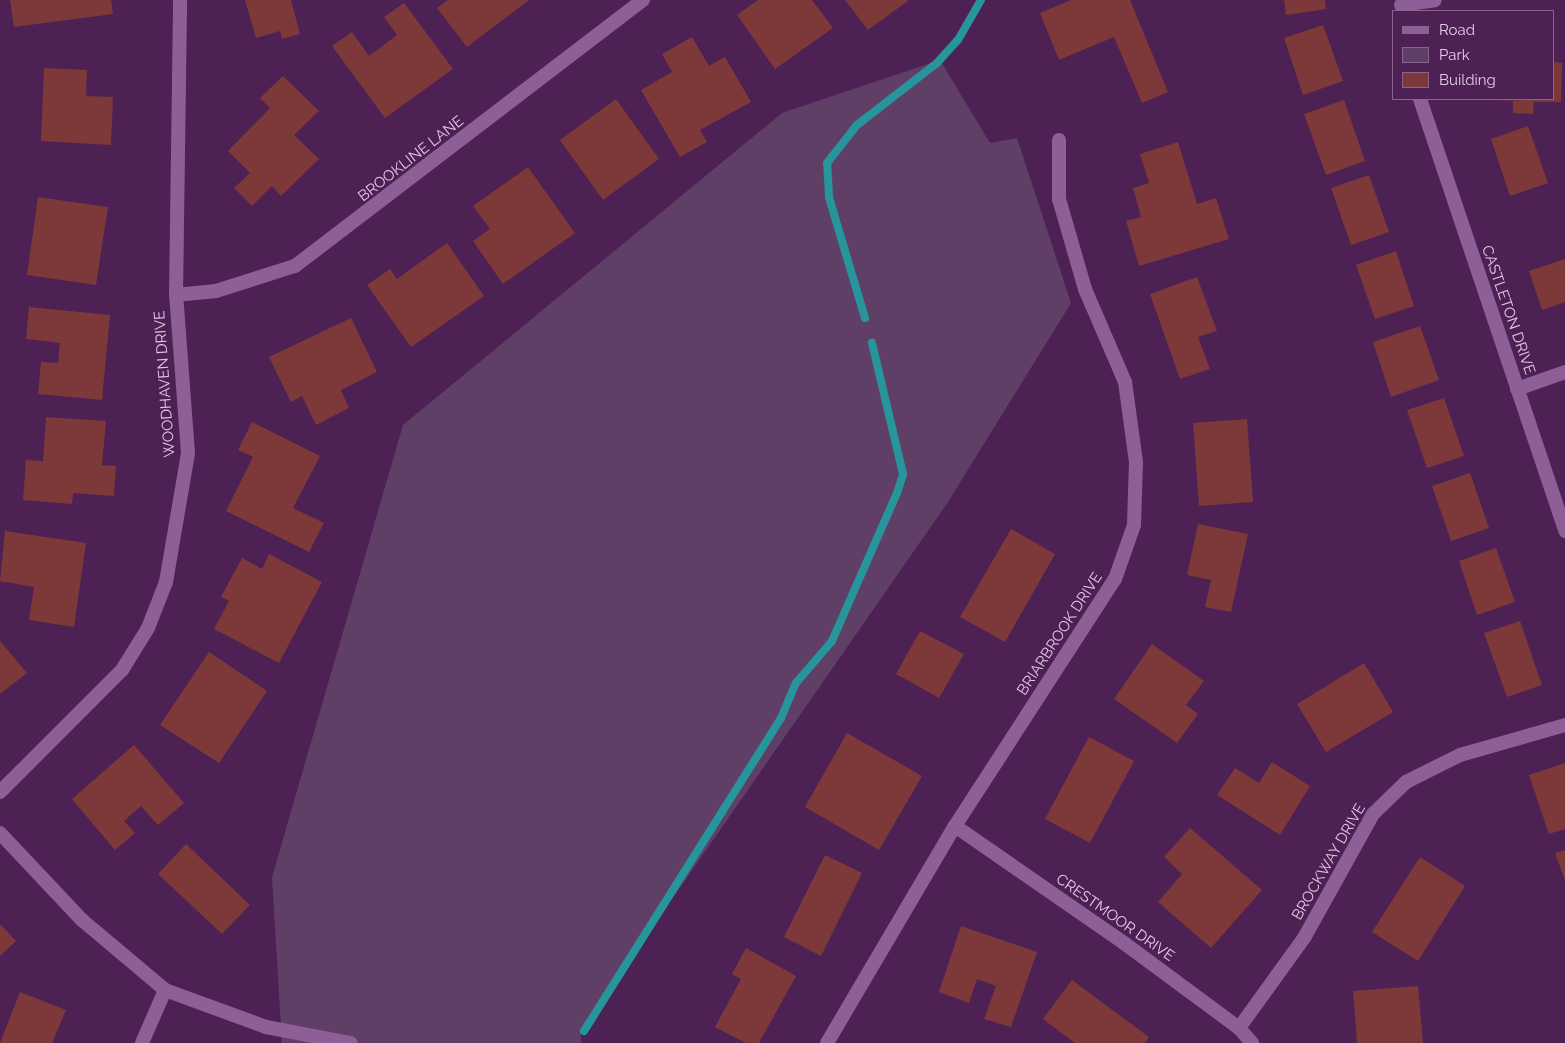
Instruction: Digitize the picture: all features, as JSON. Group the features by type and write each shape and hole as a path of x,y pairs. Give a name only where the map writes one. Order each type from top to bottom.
{"street":[{"name":"WOODHAVEN DRIVE","path":"0,792 122,670 148,628 166,582 188,453 176,295 180,0"},
{"name":"BROOKLINE LANE","path":"176,295 216,291 295,266 643,0"},
{"path":"1401,6 1435,0"},
{"name":"CASTLETON DRIVE","path":"1420,100 1565,531"},
{"name":"BRIARBROOK DRIVE","path":"827,1043 955,826 1115,579 1134,525 1136,462 1125,382 1085,289 1059,199 1059,140"},
{"path":"1517,389 1565,372"},
{"name":"BROCKWAY DRIVE","path":"1239,1028 1304,938 1373,814 1406,782 1460,755 1565,725"},
{"name":"CRESTMOOR DRIVE","path":"955,826 1239,1028 1252,1043"},
{"path":"0,833 82,920 166,990 266,1027 350,1043"},
{"path":"142,1043 166,990"}],"green space":[{"path":"940,60 990,143 1017,138 1071,303 948,502 581,1030 581,1043 282,1043 272,877 403,425 782,113"}],"building":[{"path":"10,0 111,0 113,14 14,27"},
{"path":"245,0 291,0 300,34 282,39 280,31 256,38"},
{"path":"448,0 529,0 467,47 437,8"},
{"path":"758,0 812,0 833,28 775,69 737,15"},
{"path":"845,0 909,0 868,30"},
{"path":"1071,0 1130,0 1168,92 1142,103 1114,37 1059,60 1040,13"},
{"path":"1284,0 1325,0 1326,9 1286,15"},
{"path":"404,3 453,69 385,118 332,46 352,32 369,56 397,35 384,17"},
{"path":"1323,25 1343,81 1303,95 1284,38"},
{"path":"692,37 709,66 725,57 751,102 700,130 707,142 680,157 641,90 672,72 662,54"},
{"path":"1555,62 1562,63 1561,102 1534,102 1533,114 1513,113 1513,101 1496,101 1555,100"},
{"path":"44,68 87,70 86,96 113,97 111,145 41,141"},
{"path":"283,76 319,111 294,135 319,159 281,196 272,186 252,206 234,188 250,173 228,151 270,108 260,98"},
{"path":"616,99 659,159 603,200 560,140"},
{"path":"1344,100 1365,161 1326,175 1304,114"},
{"path":"1528,126 1548,183 1510,196 1491,139"},
{"path":"1178,142 1197,204 1216,198 1229,239 1139,266 1126,221 1141,217 1133,188 1149,183 1140,154"},
{"path":"528,167 575,233 503,284 473,241 490,229 473,206"},
{"path":"1369,175 1389,232 1351,245 1331,188"},
{"path":"38,197 108,207 96,285 27,275"},
{"path":"447,243 484,296 411,347 367,285 390,269 397,279"},
{"path":"1396,251 1414,306 1375,319 1356,265"},
{"path":"1565,259 1565,302 1542,310 1529,271"},
{"path":"1197,277 1217,331 1198,337 1210,369 1180,379 1150,294"},
{"path":"29,307 110,315 102,400 38,394 41,362 58,363 60,343 26,339"},
{"path":"351,318 377,372 341,390 349,408 316,425 302,396 291,402 269,357"},
{"path":"1420,326 1439,380 1391,397 1373,342"},
{"path":"1444,398 1464,456 1427,468 1407,410"},
{"path":"46,417 106,421 102,465 116,466 114,496 73,493 72,504 23,500 26,460 43,461"},
{"path":"1247,419 1253,502 1199,506 1193,423"},
{"path":"252,422 320,456 293,508 324,523 309,552 226,511 253,457 238,450"},
{"path":"1470,473 1489,528 1451,541 1432,486"},
{"path":"1198,524 1248,534 1231,612 1205,607 1211,580 1187,575"},
{"path":"1011,529 1055,554 1005,642 960,617"},
{"path":"5,531 86,543 74,627 29,620 34,587 0,581"},
{"path":"1496,548 1515,602 1477,615 1459,561"},
{"path":"269,554 322,582 279,663 214,629 229,601 221,597 242,558 262,569"},
{"path":"1520,621 1542,685 1507,697 1484,633"},
{"path":"920,631 964,654 939,698 896,674"},
{"path":"0,641 27,673 0,694"},
{"path":"1152,644 1204,681 1186,705 1198,714 1177,743 1114,699"},
{"path":"209,652 267,691 219,763 160,725"},
{"path":"1364,663 1393,712 1326,752 1297,704"},
{"path":"847,733 922,776 879,850 805,807"},
{"path":"1089,737 1134,761 1090,843 1045,819"},
{"path":"134,745 184,803 158,825 141,806 124,821 135,833 115,850 72,799"},
{"path":"1272,762 1310,786 1280,835 1217,795 1235,768 1259,783"},
{"path":"1565,763 1565,829 1549,834 1529,775"},
{"path":"1190,828 1262,890 1211,948 1158,902 1182,874 1164,857"},
{"path":"186,844 250,905 222,934 158,874"},
{"path":"1565,850 1565,880 1555,853"},
{"path":"825,855 862,873 821,956 784,937"},
{"path":"1420,857 1465,886 1418,961 1372,932"},
{"path":"0,924 16,941 0,956"},
{"path":"961,926 1037,952 1011,1027 984,1019 996,986 977,979 969,1003 939,992"},
{"path":"746,948 796,976 759,1043 746,1043 715,1027 741,979 732,974"},
{"path":"1072,980 1149,1037 1145,1043 1075,1043 1043,1019"},
{"path":"1418,986 1423,1043 1357,1043 1353,991"},
{"path":"20,992 66,1010 52,1043 0,1043"}],"waterway":[{"path":"865,318 829,197 827,163 857,125 937,63 958,40 981,0"},
{"path":"584,1031 781,718 796,683 832,641 897,493 903,474 872,343"}]}
